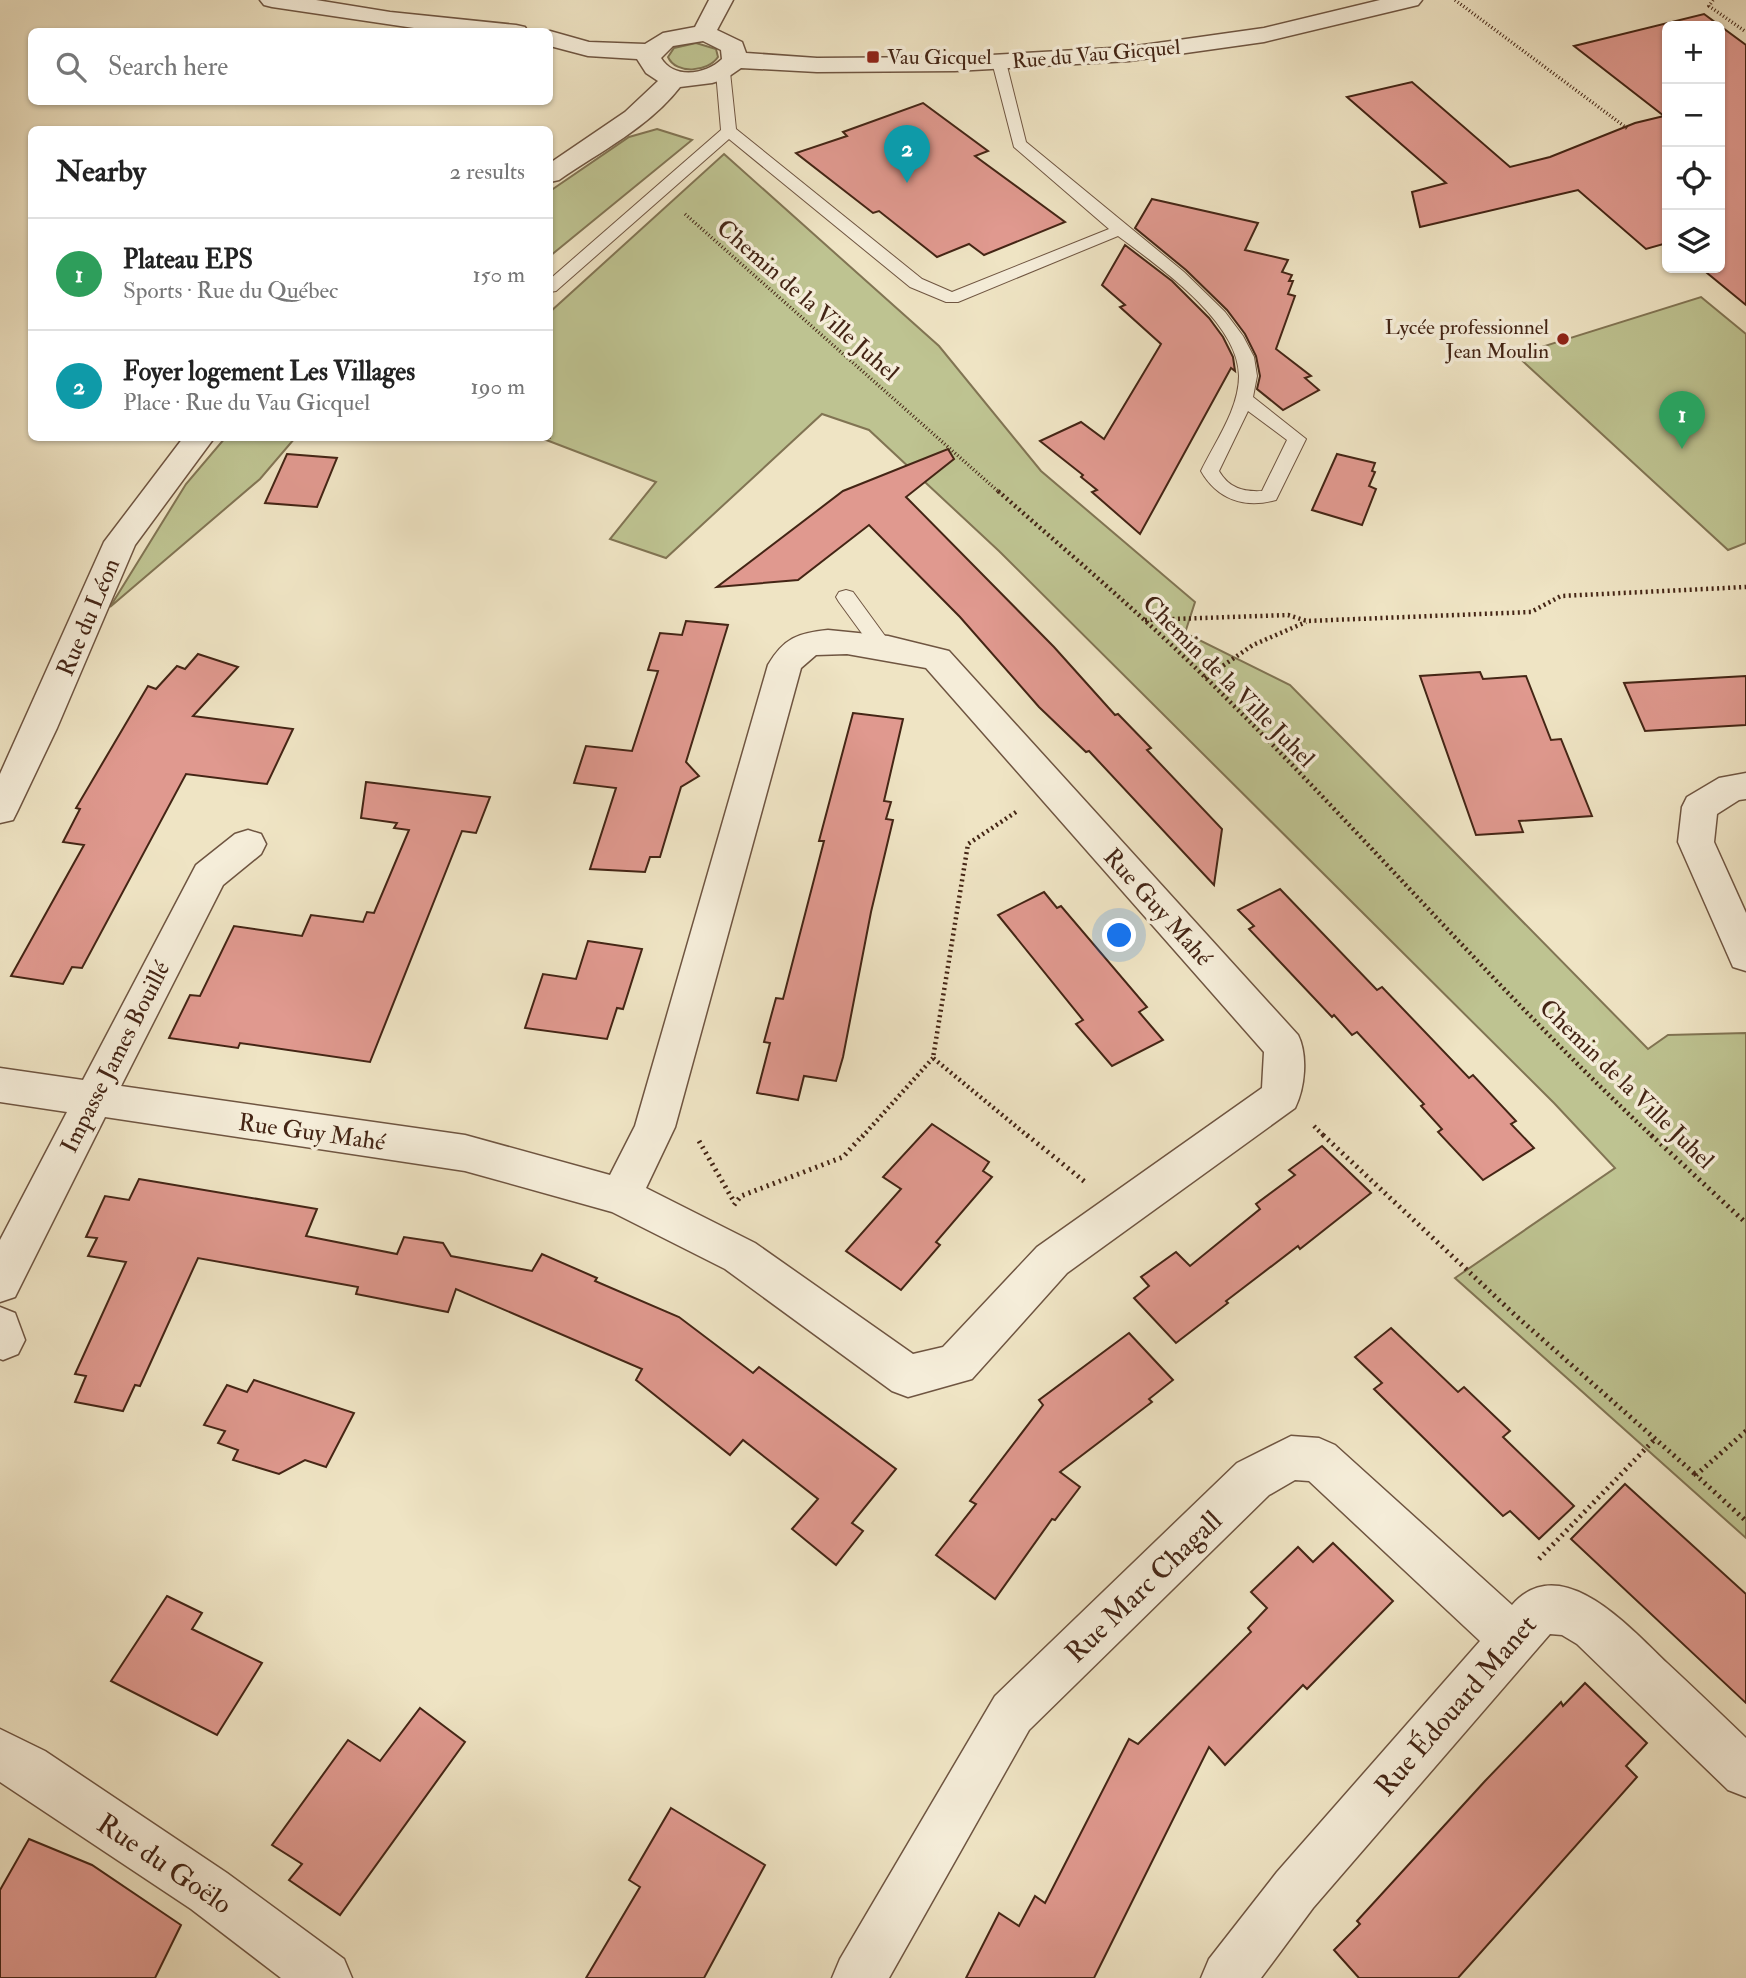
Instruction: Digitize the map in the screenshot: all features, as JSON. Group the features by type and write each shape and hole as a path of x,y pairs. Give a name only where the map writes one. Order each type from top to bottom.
{"street":[{"path":"272,0 390,19 477,28"},
{"path":"703,34 721,0"},
{"name":"Rue du Vau Gicquel","path":"674,78 699,79 729,66 999,62 1129,54 1264,35 1410,0"},
{"path":"553,39 588,49 651,52 666,40 703,34 717,37 733,47 729,66"},
{"path":"553,172 627,121 668,86 674,78 656,70 651,64 651,52"},
{"name":"Rue du Léon","path":"0,810 40,728 120,542 197,441"},
{"name":"Rue Guy Mahé","path":"0,1085 92,1101 465,1153 621,1196 740,1256 908,1377 956,1365 1052,1260 1281,1096 1284,1047 937,659 881,645 822,643 800,647 785,665 655,1127 621,1196"},
{"path":"1746,786 1732,787 1700,807 1696,842 1746,956"},
{"name":"Impasse James Bouillé","path":"0,1283 209,875 248,844"},
{"name":"Rue Marc Chagall","path":"859,1978 1012,1713 1253,1479 1290,1458 1319,1460 1512,1638"},
{"name":"Rue Édouard Manet","path":"1227,1978 1294,1890 1540,1609 1568,1612 1594,1627 1746,1772"},
{"name":"Rue du Goëlo","path":"0,1754 27,1769 209,1891 325,1978"}],"lane":[{"path":"999,62 1020,144 1120,230 1166,265 1236,333 1249,374 1244,398 1210,471 1216,485 1235,495 1252,499 1269,496 1297,439 1244,398"},
{"path":"553,284 729,131 729,66"},
{"path":"729,131 916,283 952,298 1120,230"},
{"path":"846,597 881,645"}],"path":[{"path":"1455,0 1628,129"},
{"path":"1713,0 1709,6 1746,32"},
{"name":"Chemin de la Ville Juhel","path":"660,192 1144,620 1205,678 1587,1074 1746,1223"},
{"path":"1205,678 1251,643 1275,631 1307,621 1531,612 1561,596 1746,587"},
{"path":"1144,620 1288,615 1307,621"},
{"path":"706,1239 741,1196 843,1157 933,1058 968,844 1052,789"},
{"path":"933,1058 1119,1210"},
{"path":"1281,1096 1515,1315 1746,1521"},
{"path":"655,1127 699,1140 735,1203"},
{"path":"1696,1475 1746,1431"},
{"path":"1537,1561 1655,1439"}],"green space":[{"path":"696,43 716,49 718,57 707,66 685,69 672,63 668,57 674,48"},
{"path":"657,129 692,140 553,254 553,189 629,137"},
{"path":"724,154 939,346 1041,471 1195,602 1185,633 1290,685 1648,1049 1668,1035 1746,1033 1746,1538 1455,1278 1615,1168 1554,1103 999,551 869,430 822,414 666,558 610,539 656,482 549,441 553,441 553,309"},
{"path":"1701,297 1746,334 1746,543 1728,550 1516,355"},
{"path":"222,441 292,441 260,479 110,607 186,484"}],"building":[{"path":"1704,14 1713,21 1676,21"},
{"path":"1662,24 1662,114 1574,46"},
{"path":"1725,30 1746,45 1746,305 1707,273 1725,273"},
{"path":"1412,82 1510,167 1550,157 1635,123 1662,116 1662,244 1646,249 1578,190 1420,227 1412,192 1446,183 1347,97"},
{"path":"923,103 988,151 975,156 1065,222 984,255 969,244 937,257 879,211 873,213 796,153 847,136 843,132"},
{"path":"1152,199 1258,223 1245,250 1288,260 1282,272 1292,275 1289,281 1293,281 1288,294 1295,296 1276,349 1311,376 1305,378 1319,390 1283,410 1257,389 1260,376 1256,356 1245,334 1227,310 1186,270 1135,228"},
{"path":"1125,245 1172,281 1209,318 1233,357 1235,371 1231,368 1140,534 1092,492 1097,490 1081,477 1083,475 1040,441 1081,422 1104,439 1161,344 1120,307 1125,305 1102,285"},
{"path":"948,449 954,459 906,497 1054,647 1115,715 1118,714 1151,748 1147,750 1222,829 1214,885 1089,751 1086,752 1039,707 960,617 869,525 798,580 717,587 843,491"},
{"path":"287,454 337,458 317,507 265,503"},
{"path":"1337,454 1375,463 1372,471 1375,472 1369,486 1376,489 1362,525 1312,510"},
{"path":"686,621 728,625 686,762 699,776 681,787 660,857 650,857 645,872 590,869 616,788 574,783 586,746 632,751 658,671 648,670 660,633 682,635"},
{"path":"198,654 238,667 193,716 293,729 267,784 186,774 82,968 72,967 63,984 11,976 84,845 63,842 80,809 76,808 148,686 156,689 177,666 185,669"},
{"path":"1480,672 1483,679 1526,676 1551,740 1561,739 1592,816 1519,821 1523,832 1476,835 1420,676"},
{"path":"1746,676 1746,725 1645,731 1624,683"},
{"path":"853,713 903,719 884,801 891,802 886,819 893,820 871,912 843,1057 836,1081 804,1076 798,1100 757,1093 770,1043 764,1042 776,998 783,999 824,841 819,841"},
{"path":"366,782 490,797 476,833 462,831 370,1062 240,1043 238,1048 169,1038 190,995 200,996 234,926 302,936 311,915 363,922 367,912 374,913 409,830 394,828 397,823 361,818"},
{"path":"1280,889 1377,990 1382,987 1469,1078 1473,1075 1516,1121 1511,1124 1534,1148 1483,1180 1438,1132 1442,1129 1421,1106 1424,1104 1357,1032 1352,1035 1334,1015 1332,1017 1249,929 1254,926 1238,910"},
{"path":"1044,892 1057,908 1061,906 1147,1007 1139,1012 1163,1040 1112,1066 1076,1024 1083,1020 998,915"},
{"path":"588,941 642,949 623,1009 617,1008 607,1039 525,1028 543,974 576,979"},
{"path":"932,1124 989,1162 983,1171 992,1177 936,1242 940,1245 901,1290 846,1251 901,1189 883,1177"},
{"path":"1322,1146 1371,1193 1300,1249 1298,1246 1226,1301 1228,1303 1176,1343 1134,1298 1149,1286 1141,1277 1176,1252 1190,1266 1260,1209 1256,1204 1295,1175 1289,1170"},
{"path":"139,1179 317,1209 306,1236 397,1254 404,1237 443,1243 451,1256 532,1271 542,1254 597,1278 595,1281 679,1317 753,1373 759,1367 896,1469 852,1523 863,1531 836,1565 792,1529 818,1499 743,1440 730,1455 636,1380 642,1369 456,1289 448,1312 356,1294 358,1287 198,1258 140,1386 135,1385 123,1411 75,1402 86,1376 75,1374 126,1262 88,1256 97,1238 86,1237 105,1196 129,1200"},
{"path":"1391,1328 1458,1392 1464,1387 1510,1431 1503,1437 1574,1506 1539,1539 1510,1511 1503,1516 1374,1389 1382,1383 1355,1357"},
{"path":"1129,1333 1173,1380 1149,1399 1152,1402 1060,1472 1080,1487 1055,1520 1052,1519 995,1599 936,1555 976,1504 970,1501 1043,1405 1039,1400"},
{"path":"254,1380 354,1413 326,1467 305,1460 279,1474 233,1460 238,1450 218,1443 225,1431 204,1425 227,1385 247,1392"},
{"path":"1625,1484 1746,1594 1746,1703 1571,1539"},
{"path":"1333,1543 1393,1601 1307,1689 1303,1685 1225,1765 1209,1747 1094,1978 966,1978 999,1913 1019,1926 1035,1896 1045,1903 1129,1739 1138,1744 1251,1632 1248,1628 1267,1608 1251,1592 1298,1547 1313,1562"},
{"path":"167,1596 202,1613 192,1629 262,1663 217,1735 111,1681"},
{"path":"1585,1683 1647,1743 1626,1766 1637,1777 1458,1978 1359,1978 1334,1950 1360,1924 1357,1921 1485,1781 1561,1702 1563,1706"},
{"path":"420,1708 465,1742 340,1915 289,1880 302,1864 272,1845 348,1740 380,1761"},
{"path":"671,1808 765,1865 704,1978 586,1978 640,1887 629,1880"},
{"path":"29,1839 92,1865 181,1925 155,1978 0,1978 0,1890"}],"place":[{"name":"Vau Gicquel","path":"873,57"},
{"name":"Foyer logement Les Villages","path":"907,183"},
{"name":"Lycée professionnel Jean Moulin","path":"1563,339"},
{"name":"Plateau EPS","path":"1682,449"}]}
